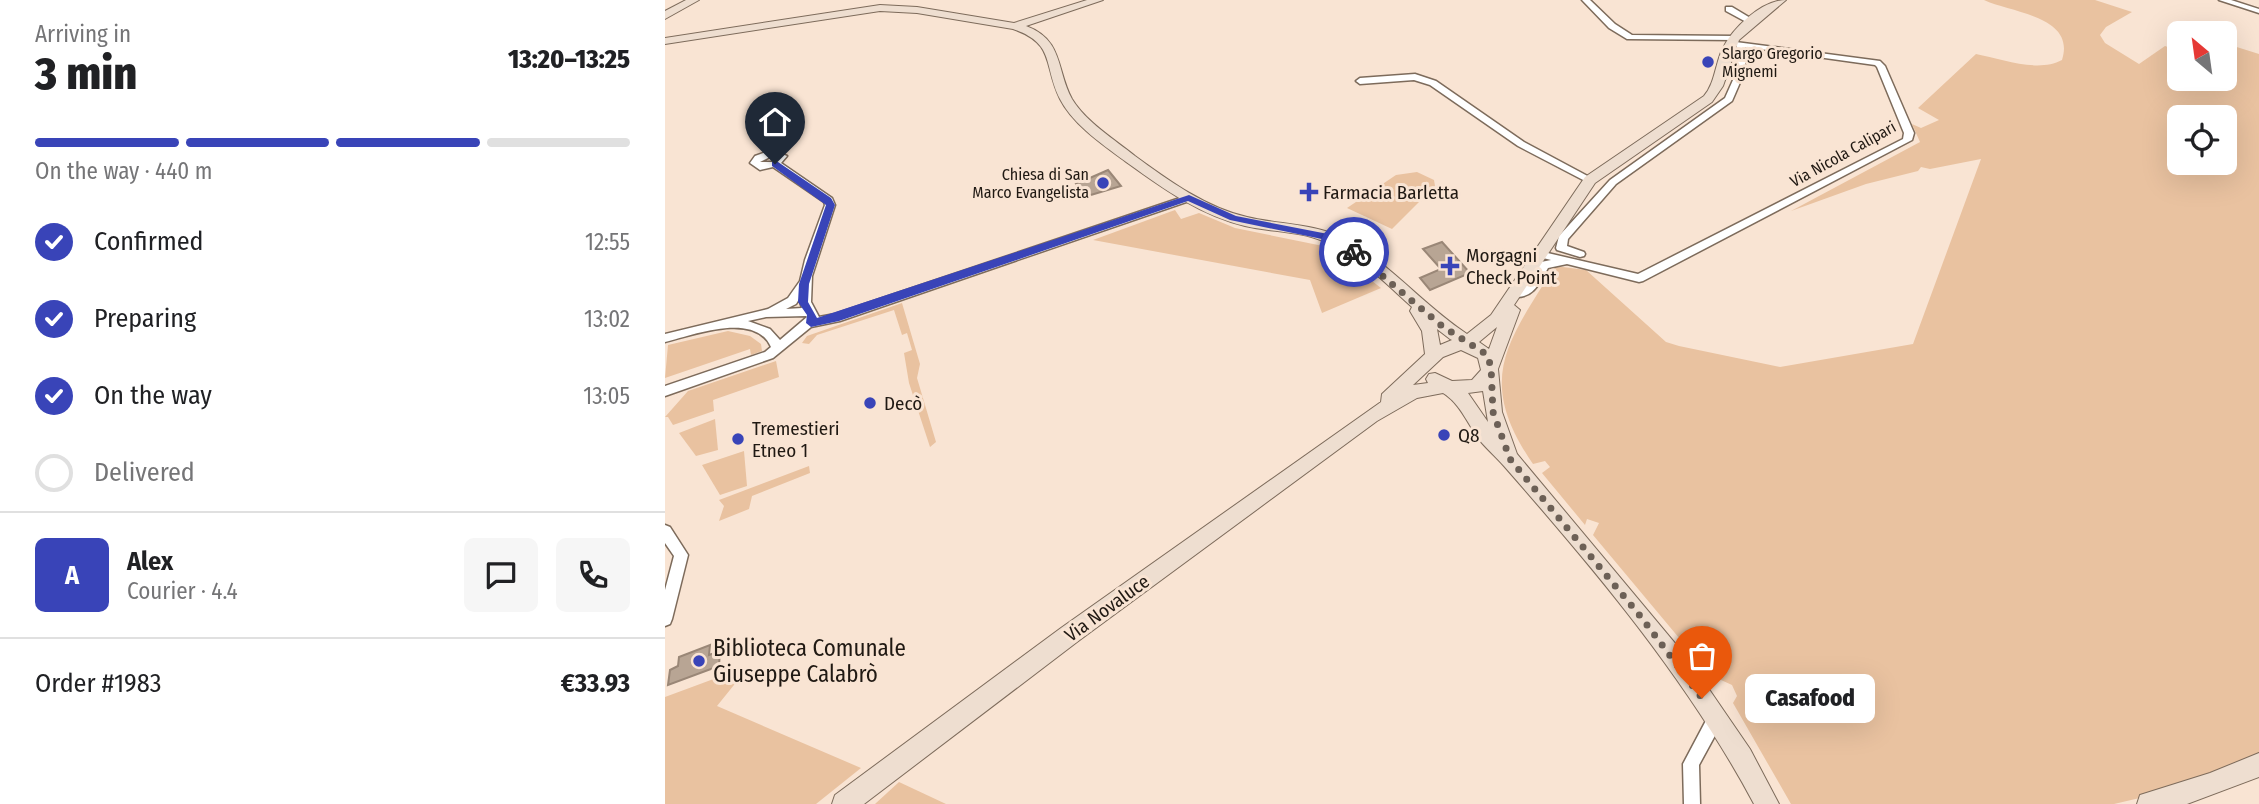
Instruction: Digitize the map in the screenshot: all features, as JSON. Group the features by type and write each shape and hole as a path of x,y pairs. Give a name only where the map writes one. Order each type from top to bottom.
{"main road":[{"path":"665,16 694,0"},
{"path":"1015,26 1098,0"},
{"path":"1371,416 1443,349 1466,344 1497,319 1521,286 1539,254 1557,236 1590,180 1708,99 1721,79 1736,42 1753,22 1781,0"},
{"path":"665,41 880,8 917,10 1015,26 1032,32 1049,47 1066,99 1077,113 1189,198 1234,218 1337,241 1367,261 1442,326 1466,344 1486,354 1490,369 1493,412 1510,459"},
{"path":"1371,416 1424,387 1477,386 1490,369 1521,286"},
{"path":"1412,302 1430,331 1434,358 1433,377 1460,395 1488,437 1510,459 1672,657 1744,758 1767,804"},
{"path":"1442,326 1471,325 1497,319"},
{"name":"Via Novaluce","path":"845,804 1069,635 1371,416"},
{"path":"2149,804 2210,785 2259,765"}],"street":[{"path":"1586,0 1612,26 1630,37 1736,42 1741,71 1729,99 1613,183 1557,236 1561,248 1591,257 1612,269"},
{"path":"2223,0 2259,11"},
{"path":"1729,9 1753,22"},
{"name":"Via Nicola Calipari","path":"1584,263 1639,278 1907,140 1907,125 1881,66 1877,63 1736,42"},
{"path":"1360,82 1415,78 1433,82 1521,144 1590,180"},
{"path":"775,164 828,200 830,205 804,284 803,302 815,319"},
{"path":"665,391 778,349 815,319 1189,198"},
{"path":"1539,254 1584,263"},
{"path":"1521,286 1529,290 1548,263 1584,263"},
{"path":"665,338 766,313 792,301 804,284"},
{"path":"766,313 815,319"},
{"path":"710,327 741,324 765,330 774,337 778,349"},
{"path":"665,531 681,555 665,619"},
{"path":"1692,804 1691,764 1716,719"}],"shaded area":[{"path":"1984,0 2095,0 2132,12 2106,27 2100,35 2105,43 2139,64 2167,47 2167,91 2237,91 2237,47 2259,54 2259,757 2161,793 2114,804 1791,804 1733,703 1737,696 1732,685 1710,675 1593,535 1599,523 1587,519 1585,525 1542,473 1550,467 1545,461 1533,464 1515,434 1505,408 1502,384 1504,362 1523,317 1555,266 1586,270 1666,342 1679,346 1780,367 1913,344 1981,159 1930,169 1921,167 1918,171 1866,184 1791,211 1920,142 1912,124 1921,128 1939,120 1918,108 1976,54 2031,65 2052,64 2062,60 2064,45 2060,34 2051,25 2025,13"},
{"path":"1417,172 1434,180 1435,186 1392,229 1347,208 1396,175"},
{"path":"1175,210 1181,219 1199,213 1235,228 1328,247 1381,288 1322,313 1310,280 1093,240"},
{"path":"902,303 920,364 917,378 936,442 930,447 909,383 904,353 912,350 907,333 902,335 894,310 817,335 809,344 802,343 807,336"},
{"path":"728,331 750,336 761,344 762,351 751,355 750,349 665,378 668,345"},
{"path":"776,361 779,377 713,400 714,411 673,425 668,417 665,417 688,391"},
{"path":"715,419 718,450 696,456 679,433"},
{"path":"744,451 747,486 720,495 702,465"},
{"path":"809,466 810,473 752,496 749,509 719,521 724,506 719,500"},
{"path":"719,677 738,680 717,706 861,768 816,804 665,804 665,697"},
{"path":"899,782 946,804 875,804"}],"building":[{"name":"Chiesa di San Marco Evangelista","path":"1108,170 1121,186 1084,197 1076,184"},
{"name":"Morgagni Check Point","path":"1442,242 1470,273 1430,290 1420,278 1441,269 1423,249"},
{"name":"Biblioteca Comunale Giuseppe Calabrò","path":"710,645 709,655 720,651 719,666 668,685 670,670 678,666 679,657"}],"way so far":[{"path":"1354,252 1442,326 1486,354 1491,366 1493,412 1510,459 1641,617 1702,698"}],"place":[{"name":"Slargo Gregorio Mignemi","path":"1708,62"},
{"name":"Chiesa di San Marco Evangelista","path":"1103,183"},
{"name":"Farmacia Barletta","path":"1309,192"},
{"name":"Morgagni Check Point","path":"1450,266"},
{"name":"Decò","path":"870,403"},
{"name":"Q8","path":"1444,435"},
{"name":"Tremestieri Etneo 1","path":"738,439"},
{"name":"Biblioteca Comunale Giuseppe Calabrò","path":"699,661"},
{"name":"Casafood","path":"1702,698"}],"route":[{"path":"775,164 828,200 830,205 804,284 803,302 814,318 811,323 836,318 1189,198 1234,218 1325,237 1354,252"}]}
